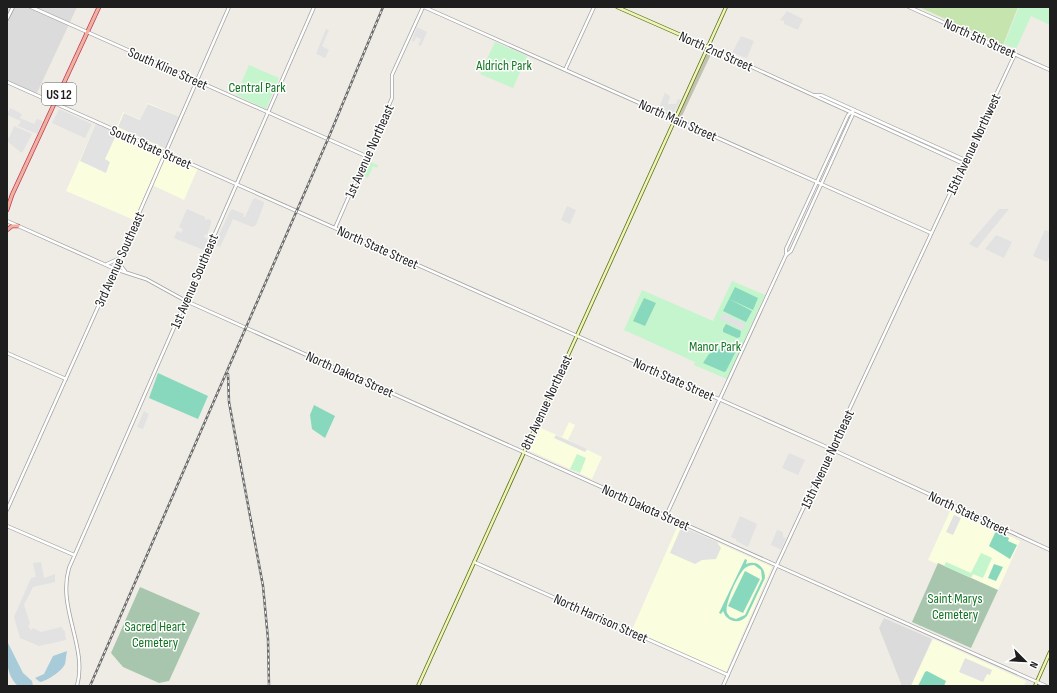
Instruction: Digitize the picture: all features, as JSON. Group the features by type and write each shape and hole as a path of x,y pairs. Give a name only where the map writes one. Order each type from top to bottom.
{"highway":[{"name":"US 12","path":"7,210 99,7"},
{"path":"7,230 12,226 18,226"}],"main road":[{"name":"North 2nd Street","path":"617,7 708,47"},
{"name":"8th Avenue Northeast","path":"418,686 726,7"},
{"path":"1035,686 1050,652"}],"street":[{"path":"7,19 13,7"},
{"name":"South Kline Street","path":"32,7 366,156"},
{"name":"3rd Avenue Southeast","path":"7,510 120,258 229,7"},
{"name":"1st Avenue Southeast","path":"77,686 79,662 66,590 68,573 74,555 314,7"},
{"name":"North Main Street","path":"423,7 932,233"},
{"name":"1st Avenue Northeast","path":"335,228 392,98 392,75 423,7"},
{"path":"565,70 594,7"},
{"name":"North 5th Street","path":"909,7 1050,70"},
{"name":"North 2nd Street","path":"708,47 815,95 819,99 851,114 964,164"},
{"name":"15th Avenue Northwest","path":"932,233 1015,54"},
{"name":"South State Street","path":"7,82 296,211"},
{"name":"North 2nd Street","path":"815,95 821,95 966,160"},
{"path":"666,516 720,400 817,182 854,110"},
{"path":"786,254 791,251 851,114"},
{"name":"North State Street","path":"296,211 831,449 1050,550"},
{"name":"North Dakota Street","path":"7,221 115,269 151,282 186,301 245,328 1046,686"},
{"name":"15th Avenue Northeast","path":"723,686 777,566 932,233"},
{"path":"105,264 114,263 120,258"},
{"path":"120,258 120,265 128,273"},
{"path":"7,353 66,379"},
{"path":"7,526 74,555"},
{"name":"North Harrison Street","path":"474,562 728,675"}],"shaded area":[{"path":"7,7 77,7 36,95 7,82"},
{"path":"787,11 803,19 798,30 784,24 784,21 780,20"},
{"path":"417,27 427,32 421,46 418,45 421,39 416,37 414,42 412,41"},
{"path":"326,29 329,30 322,46 329,50 325,58 316,54"},
{"path":"741,36 754,41 747,58 732,53"},
{"path":"705,50 712,52 681,118 675,115"},
{"path":"665,93 670,96 668,104 676,104 678,99 681,100 673,114 659,108"},
{"path":"148,103 180,117 165,152 198,168 184,200 150,184 134,220 66,191 96,123 115,132 123,112 141,120"},
{"path":"148,104 180,117 166,149 118,127 124,113 140,120"},
{"path":"10,108 22,114 20,118 34,124 37,119 43,121 37,134 18,126 21,121 7,115"},
{"path":"59,109 92,124 85,138 52,123"},
{"path":"96,123 117,133 105,159 110,162 106,173 80,161"},
{"path":"14,126 32,134 22,153 7,141 7,137 9,138"},
{"path":"255,198 264,202 256,225 252,227 233,219 220,247 215,244 230,211 232,209 244,214 243,217 245,217 253,199"},
{"path":"567,206 576,210 570,224 561,220"},
{"path":"187,209 205,217 205,220 211,220 207,235 205,234 204,237 208,239 204,250 174,238 177,231 181,233 183,229 179,227"},
{"path":"999,209 1009,209 977,248 969,244"},
{"path":"1045,230 1050,232 1050,255 1047,262 1033,256"},
{"path":"996,235 1012,242 1004,258 985,249"},
{"path":"723,313 746,324 743,330 720,319"},
{"path":"144,411 149,414 143,429 137,427"},
{"path":"569,422 575,425 568,440 602,457 592,479 528,450 538,427 562,437"},
{"path":"556,435 587,449 585,452 554,438"},
{"path":"789,453 805,460 798,475 782,468"},
{"path":"951,509 1020,541 998,590 928,560"},
{"path":"954,515 961,518 953,535 946,532"},
{"path":"740,516 757,524 748,547 731,537"},
{"path":"678,525 772,567 726,672 632,630"},
{"path":"687,529 717,542 721,548 716,559 702,560 695,564 670,553 680,530"},
{"path":"777,530 783,532 783,537 786,538 781,550 771,545"},
{"path":"41,562 44,578 55,574 55,582 33,587 24,605 30,624 28,626 31,630 33,628 41,632 61,627 65,632 66,640 39,646 20,638 14,617 31,578 36,577 33,563"},
{"path":"884,618 932,639 911,686 902,686 879,628"},
{"path":"933,639 1026,681 1024,686 911,686"},
{"path":"965,658 992,670 990,675 987,674 983,682 959,672"}],"green space":[{"path":"919,7 1018,7 1003,45"},
{"path":"1019,7 1050,7 1050,25 1031,16 1016,49 1004,44"},
{"name":"Aldrich Park","path":"495,42 527,56 513,88 480,74"},
{"name":"Central Park","path":"249,65 279,78 266,109 236,95"},
{"path":"368,161 378,165 377,168 373,166 368,178 362,175"},
{"name":"Manor Park","path":"732,281 765,295 727,379 694,365 695,362 624,330 642,290 713,321"},
{"path":"735,287 758,298 753,310 729,299"},
{"path":"644,298 656,303 645,326 633,321"},
{"path":"729,299 752,311 746,322 723,311"},
{"path":"726,324 741,331 740,337 737,338 723,332"},
{"path":"722,348 736,351 726,371 724,372 703,363 709,354"},
{"path":"158,373 208,396 198,419 149,398"},
{"path":"314,405 335,416 325,438 312,429 310,415"},
{"path":"577,454 586,458 580,473 570,469"},
{"path":"997,532 1009,538 1008,541 1017,545 1010,559 989,546 995,533"},
{"path":"981,553 992,558 983,578 973,574 971,578 944,566 946,562 971,573"},
{"path":"745,559 747,560 746,564 754,563 760,565 764,571 765,578 747,616 740,621 734,621 727,618 723,611 721,614 719,613","holes":["753,565 761,570 762,579 745,615 736,619 730,617 727,613 728,603 732,590 742,571 746,567"]},
{"name":"Saint Marys Cemetery","path":"938,563 998,590 971,648 912,622"},
{"path":"994,564 1003,567 996,581 988,578"},
{"path":"745,571 760,579 743,613 728,606"},
{"name":"Sacred Heart Cemetery","path":"140,587 200,613 169,681 159,683 123,667 111,653"},
{"path":"927,671 946,681 944,686 918,686 925,672"}],"water":[{"path":"7,641 23,673 32,681 33,686 18,686 11,676 8,665"},
{"path":"67,651 65,664 58,673 40,682 35,678 44,674 53,656"}],"railway":[{"path":"90,686 328,139 383,7"},
{"path":"228,374 229,402 263,586 268,639 269,686"}]}
